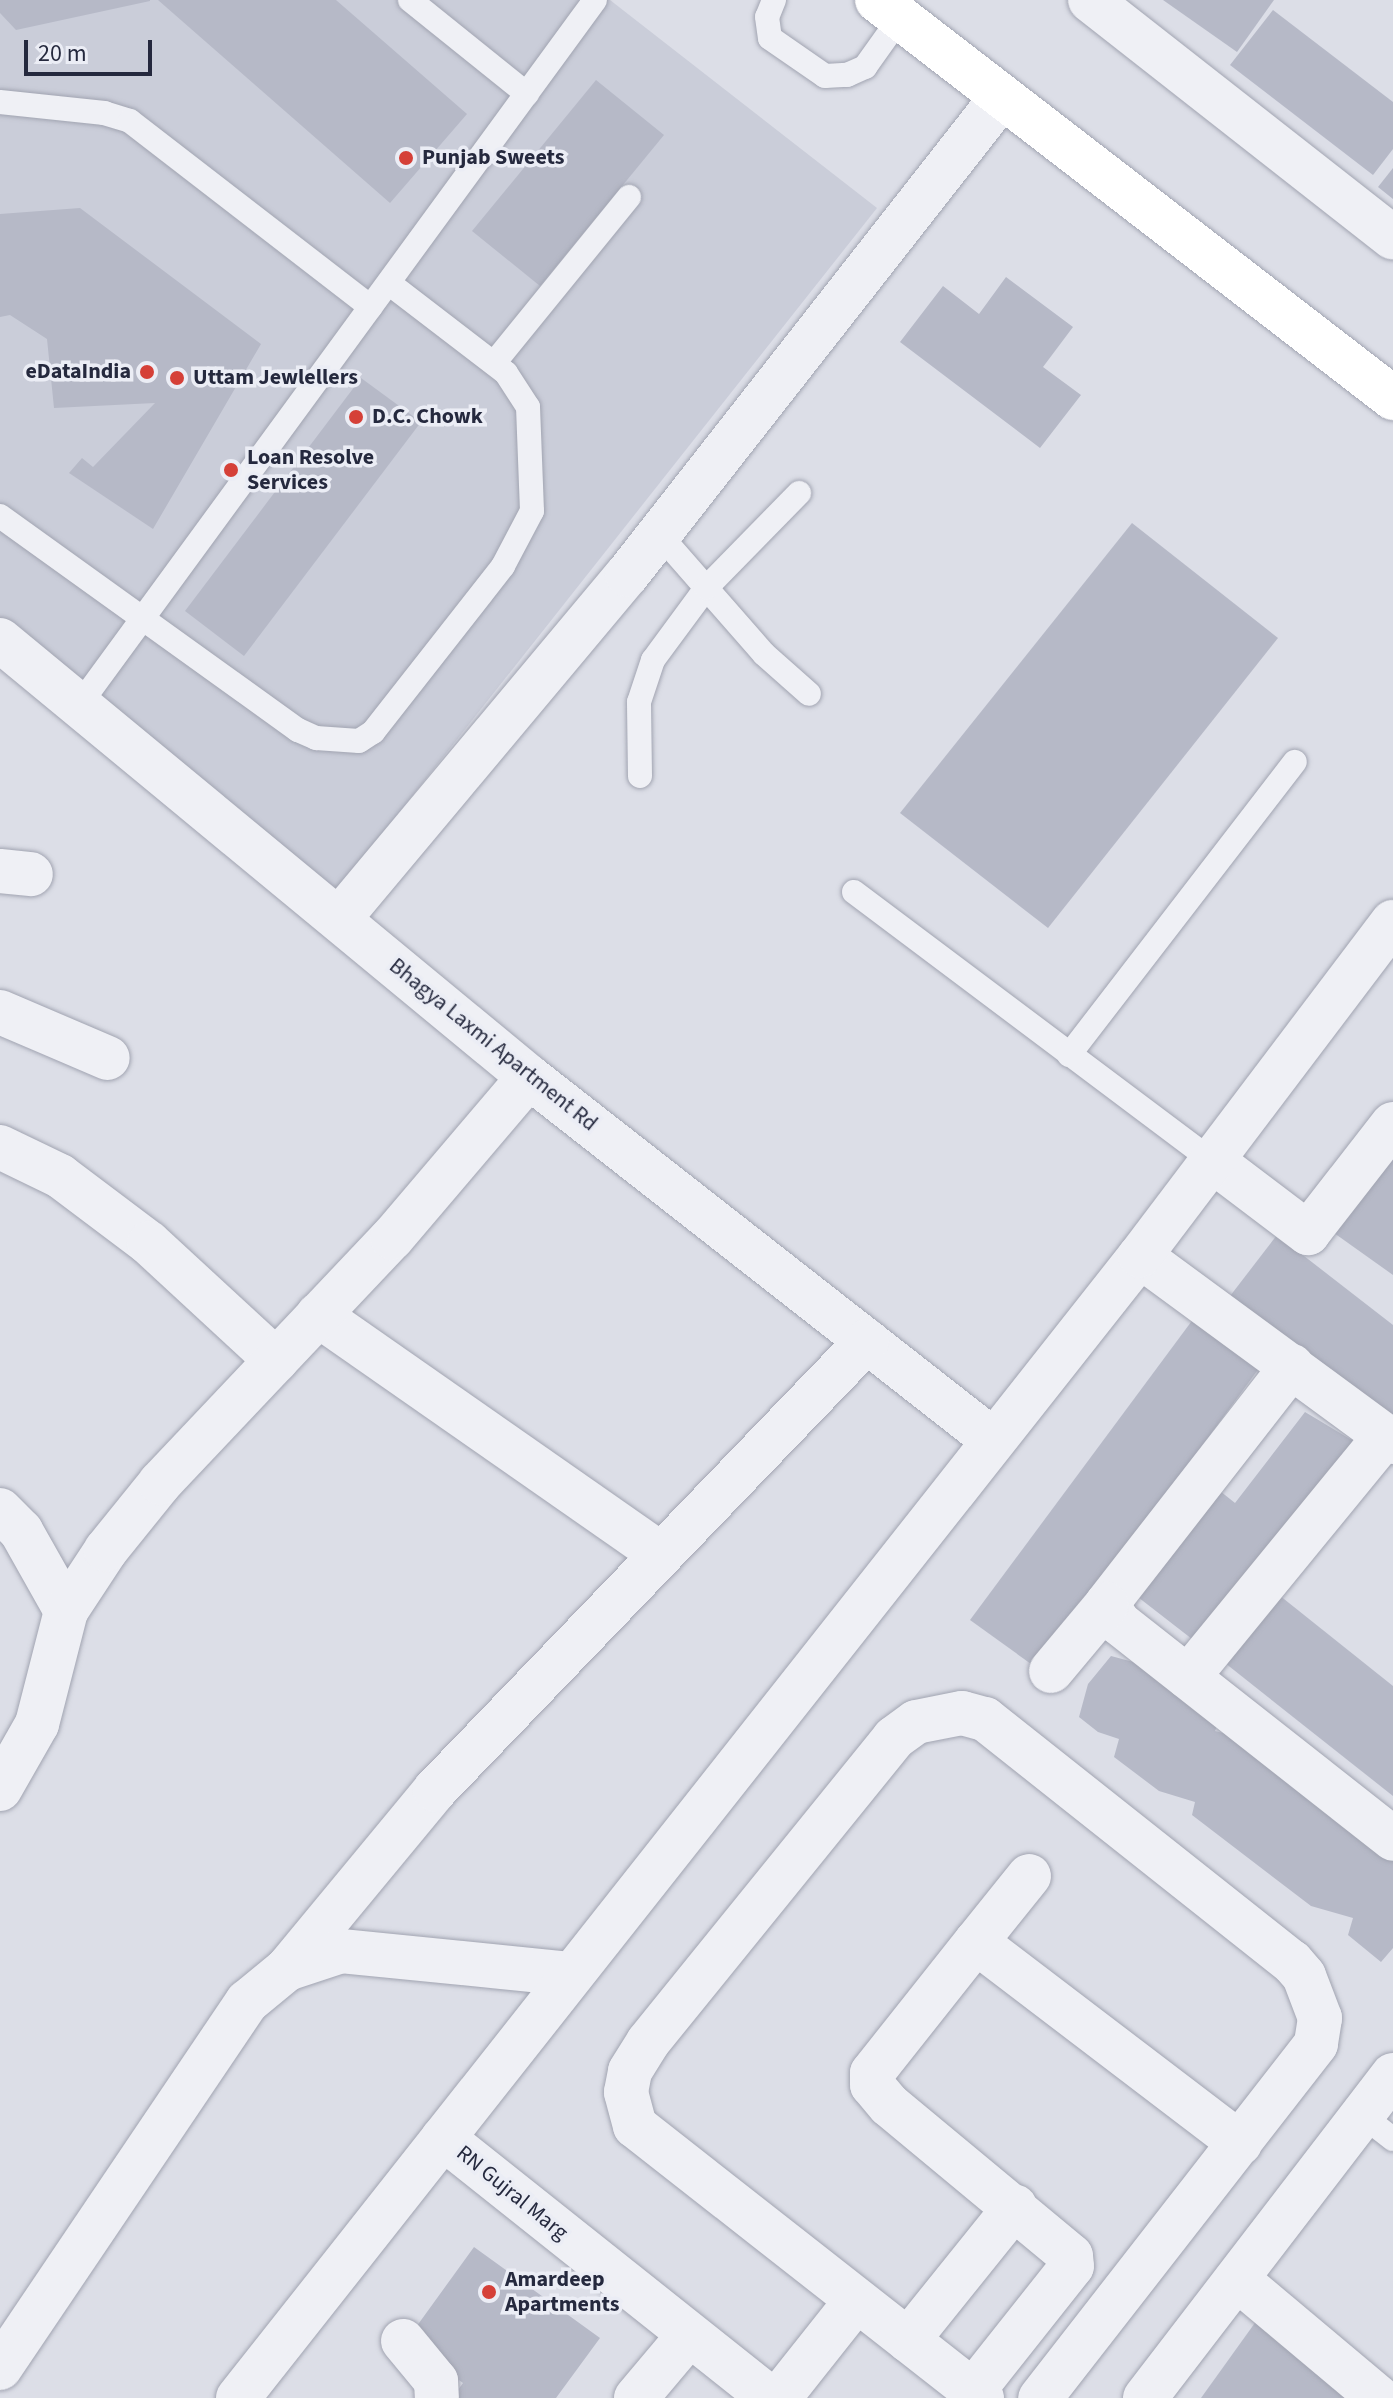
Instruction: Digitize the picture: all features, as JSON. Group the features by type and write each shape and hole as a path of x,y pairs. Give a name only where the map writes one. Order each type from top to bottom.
{"street":[{"path":"1090,0 1393,238"},
{"path":"888,9 1393,398"},
{"path":"339,919 659,534 1001,98"},
{"name":"Bhagya Laxmi Apartment Rd","path":"0,640 529,1077 993,1440"},
{"path":"238,2398 1214,1162 1393,922"},
{"path":"0,1012 108,1058"},
{"path":"0,1789 37,1724 66,1611 106,1550 160,1483 392,1238 529,1077"},
{"path":"1214,1162 1308,1233 1393,1124"},
{"path":"0,1147 60,1176 149,1243 276,1360"},
{"path":"1140,1256 1389,1439 1188,1677"},
{"path":"318,1315 660,1554"},
{"path":"0,2368 247,2002 287,1969 435,1790 867,1341"},
{"path":"1051,1671 1107,1604 1292,1366"},
{"path":"0,1510 21,1531 66,1611"},
{"path":"1107,1604 1119,1623 1393,1839"},
{"path":"1029,1876 872,2073 872,2085 889,2105 1071,2256 1072,2266 977,2394 635,2126 627,2110 626,2092 630,2071 648,2042 894,1738 916,1722 962,1713 985,1719 1304,1976 1320,2018 1316,2044 1040,2398"},
{"path":"976,1942 1240,2143"},
{"path":"287,1969 341,1951 572,1974"},
{"path":"1145,2398 1237,2279 1378,2127 1393,2075"},
{"name":"RN Gujral Marg","path":"443,2138 770,2398"},
{"path":"908,2340 1015,2207"},
{"path":"1237,2279 1379,2398"},
{"path":"779,2398 856,2301"},
{"path":"636,2398 689,2335"},
{"path":"403,2341 436,2381 437,2398"}],"lane":[{"path":"410,0 527,94"},
{"path":"774,0 767,17 770,38 825,76 847,75 865,67 888,9"},
{"path":"80,704 390,284 590,2"},
{"path":"0,102 104,113 130,121 371,307"},
{"path":"494,363 629,197"},
{"path":"0,516 141,622 298,730 341,742 359,741 373,732 503,566 532,511 528,407 506,373 390,284"},
{"path":"640,776 639,702 653,660 706,588 799,493"},
{"path":"659,534 764,654 809,694"},
{"path":"1069,1055 1295,762"},
{"path":"854,892 1214,1162"}],"shaded area":[{"name":"D.C. Chowk","path":"0,0 610,0 877,208 338,890 0,626"}],"building":[{"path":"0,0 150,1 16,30 0,13"},
{"path":"158,0 336,0 467,114 390,203"},
{"path":"1163,0 1274,0 1237,52"},
{"path":"1273,10 1393,102 1393,149 1373,175 1230,65"},
{"path":"596,80 664,135 540,286 472,231"},
{"path":"1393,168 1393,199 1378,187"},
{"name":"eDataIndia","path":"80,208 261,344 153,529 69,473 82,458 93,467 155,403 54,408 47,339 10,315 0,317 0,214"},
{"path":"1006,277 1073,327 1043,367 1081,395 1040,448 900,342 943,286 979,314"},
{"path":"361,378 421,422 244,656 185,611"},
{"path":"1132,523 1278,638 1048,928 900,813"},
{"path":"1393,1138 1393,1275 1327,1228"},
{"path":"1277,1235 1393,1325 1393,1429 1227,1300"},
{"path":"1194,1318 1260,1367 1038,1669 970,1620"},
{"path":"1305,1412 1360,1445 1201,1646 1134,1594 1215,1487 1235,1503"},
{"path":"1279,1595 1393,1686 1393,1796 1225,1663"},
{"path":"1111,1656 1148,1666 1219,1721 1215,1731 1239,1737 1393,1857 1393,1948 1381,1962 1348,1935 1353,1918 1311,1906 1192,1815 1195,1802 1159,1791 1114,1757 1119,1739 1098,1732 1079,1717 1088,1684"},
{"name":"Amardeep Apartments","path":"474,2247 600,2338 556,2398 452,2398 463,2383 406,2341"},
{"path":"1257,2320 1367,2398 1201,2398"}],"place":[{"name":"Punjab Sweets","path":"406,158"},
{"name":"eDataIndia","path":"147,372"},
{"name":"Uttam Jewlellers","path":"177,378"},
{"name":"D.C. Chowk","path":"356,417"},
{"name":"Loan Resolve Services","path":"231,470"},
{"name":"Amardeep Apartments","path":"489,2292"}]}
